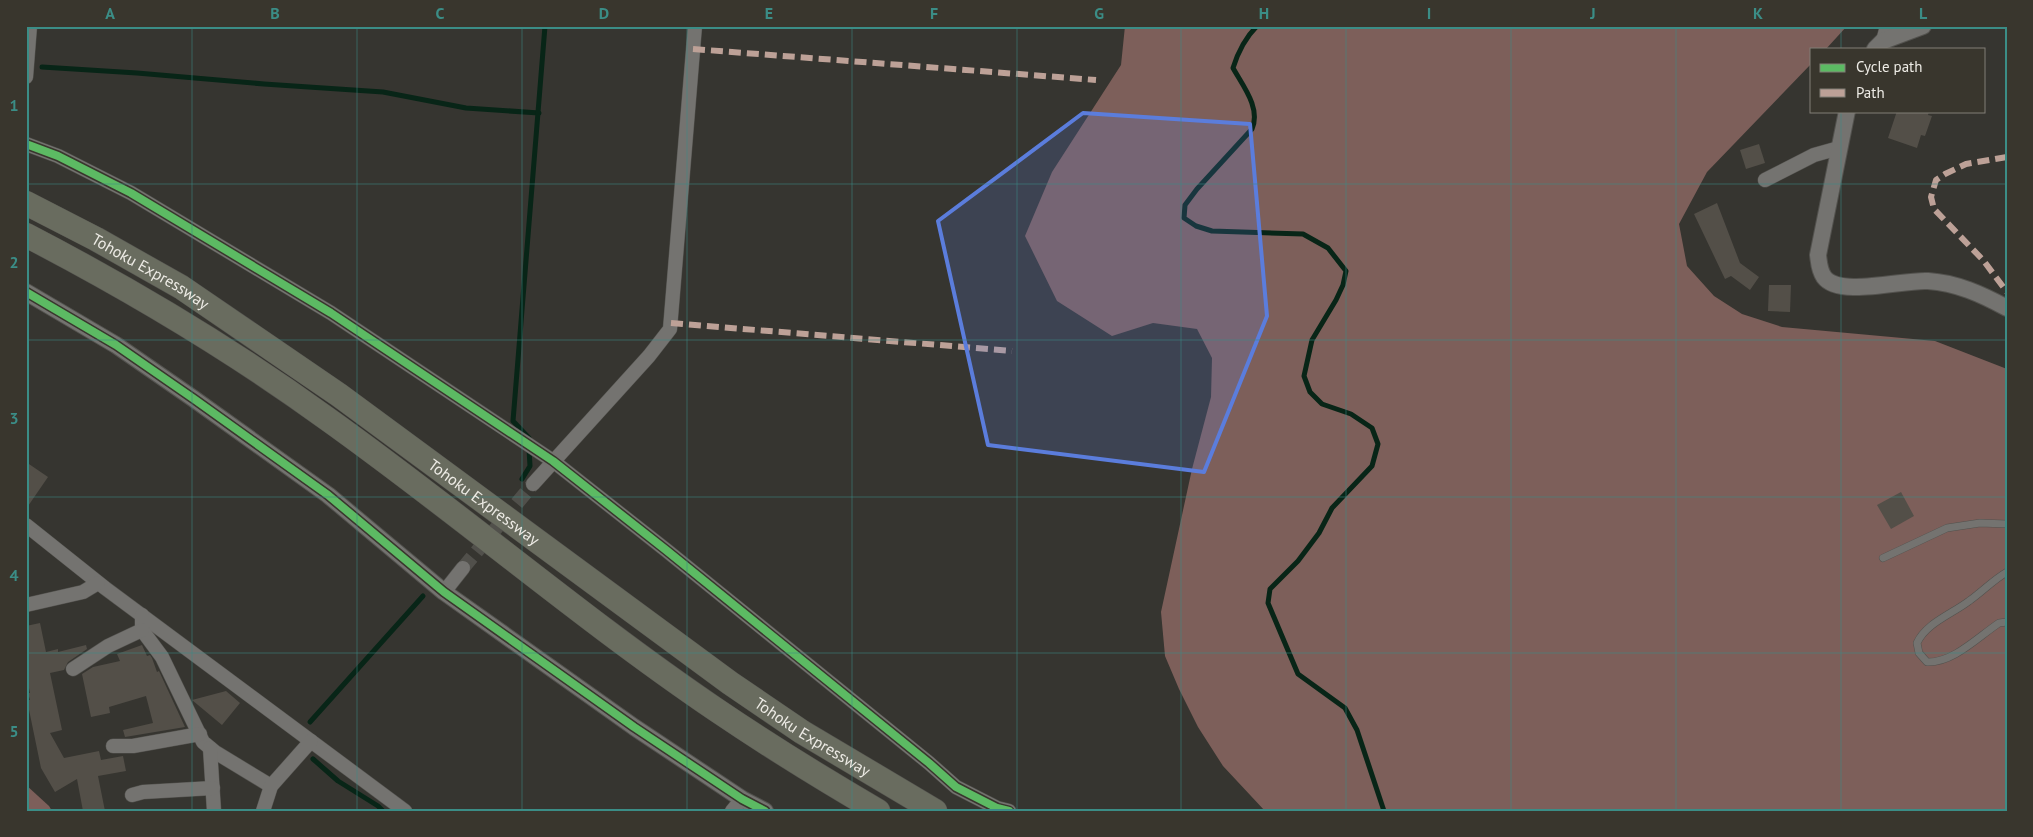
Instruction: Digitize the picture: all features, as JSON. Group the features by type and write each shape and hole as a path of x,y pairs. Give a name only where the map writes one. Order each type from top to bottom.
{"highway":[{"name":"Tohoku Expressway","path":"26,203 96,238 181,287 339,395 730,683 802,732 935,811"},
{"name":"Tohoku Expressway","path":"26,235 83,264 165,311 251,366 326,418 715,709 878,811"}],"street":[{"path":"26,77 30,26"},
{"path":"533,484 649,356 670,329 695,26"},
{"path":"1881,39 1923,26"},
{"path":"1847,112 1818,255 1819,266 1824,276 1830,282 1838,285 1865,287 1926,280 1952,284 1972,289 2007,308"},
{"path":"26,144 58,156 131,193 331,313 553,461 674,556 929,763 956,788 997,808 1009,811"},
{"path":"1765,180 1814,155 1839,148"},
{"path":"26,292 116,345 202,404 328,496 444,592 634,727 737,805 765,811"},
{"path":"26,525 98,583 405,811"},
{"path":"444,592 462,568"},
{"path":"26,605 83,592 98,583"},
{"path":"142,615 142,630 162,657 203,742 271,786"},
{"path":"72,669 108,646 142,630"},
{"path":"112,746 133,746 200,734"},
{"path":"263,811 271,786 311,741"},
{"path":"210,748 214,811"},
{"path":"132,795 143,792 213,788"}],"lane":[{"path":"1883,558 1947,528 1980,523 2007,524"},
{"path":"2007,572 1925,630 1917,643 1919,653 1927,662 1949,658 1986,631 1999,623 2007,622"}],"highlighted area":[{"path":"1083,113 1250,124 1267,316 1204,472 988,445 938,221"}],"shaded area":[{"path":"1125,26 1847,26 1827,48 1810,48 1810,65 1707,172 1679,224 1687,266 1714,296 1742,314 1782,327 1935,341 2007,369 2007,811 1265,811 1223,766 1198,727 1165,656 1161,612 1192,469 1211,397 1212,358 1197,329 1153,323 1112,336 1057,301 1025,236 1052,172 1121,65"},
{"path":"26,785 49,806 52,811 26,811"}],"building":[{"path":"1897,112 1929,112 1928,115 1932,116 1925,136 1921,135 1917,148 1888,138"},
{"path":"1759,144 1765,163 1746,169 1740,150"},
{"path":"1717,203 1740,263 1759,277 1750,290 1731,276 1725,279 1694,214"},
{"path":"1769,285 1791,285 1790,312 1768,311"},
{"path":"26,462 48,477 26,509"},
{"path":"1901,492 1914,516 1891,529 1877,505"},
{"path":"40,623 46,652 58,649 58,652 86,645 87,649 68,662 64,670 50,673 62,730 50,733 64,758 99,751 101,760 123,756 126,771 98,776 105,811 83,811 77,779 55,792 41,768 27,700 30,700 28,693 30,693 26,674 26,626"},
{"path":"142,645 147,656 150,655 152,658 157,672 159,671 185,727 125,737 123,730 153,723 146,696 109,707 110,713 91,717 82,674 93,667 120,661 117,654"},
{"path":"226,691 240,703 222,725 192,700"}],"waterway":[{"path":"529,440 513,421 545,26"},
{"path":"1257,26 1242,46 1233,68 1253,105 1254,121 1252,129 1197,189 1185,205 1184,218 1196,226 1212,231 1303,234 1328,248 1346,271 1343,285 1336,300 1312,340 1304,376 1310,392 1322,404 1351,414 1372,428 1378,444 1372,466 1332,508 1319,533 1298,561 1270,589 1268,603 1298,674 1345,708 1357,730 1384,811"},
{"path":"42,67 383,92 466,108 539,113"},
{"path":"522,479 530,466 529,449"},
{"path":"310,722 423,596"},
{"path":"313,759 338,781 383,811"}],"tunnel":[{"path":"463,568 533,484"}],"marked path":[{"path":"693,49 1096,80"},
{"path":"2007,157 1966,164 1945,174 1936,180 1931,197 1934,209 1983,260 2007,292"},
{"path":"671,323 1012,351"}],"cycle path":[{"path":"26,144 58,156 131,193 331,313 553,461 666,550 956,787 997,808 1009,811"},
{"path":"26,292 116,345 194,399 328,495 444,592 634,727 742,799 765,811"}]}
